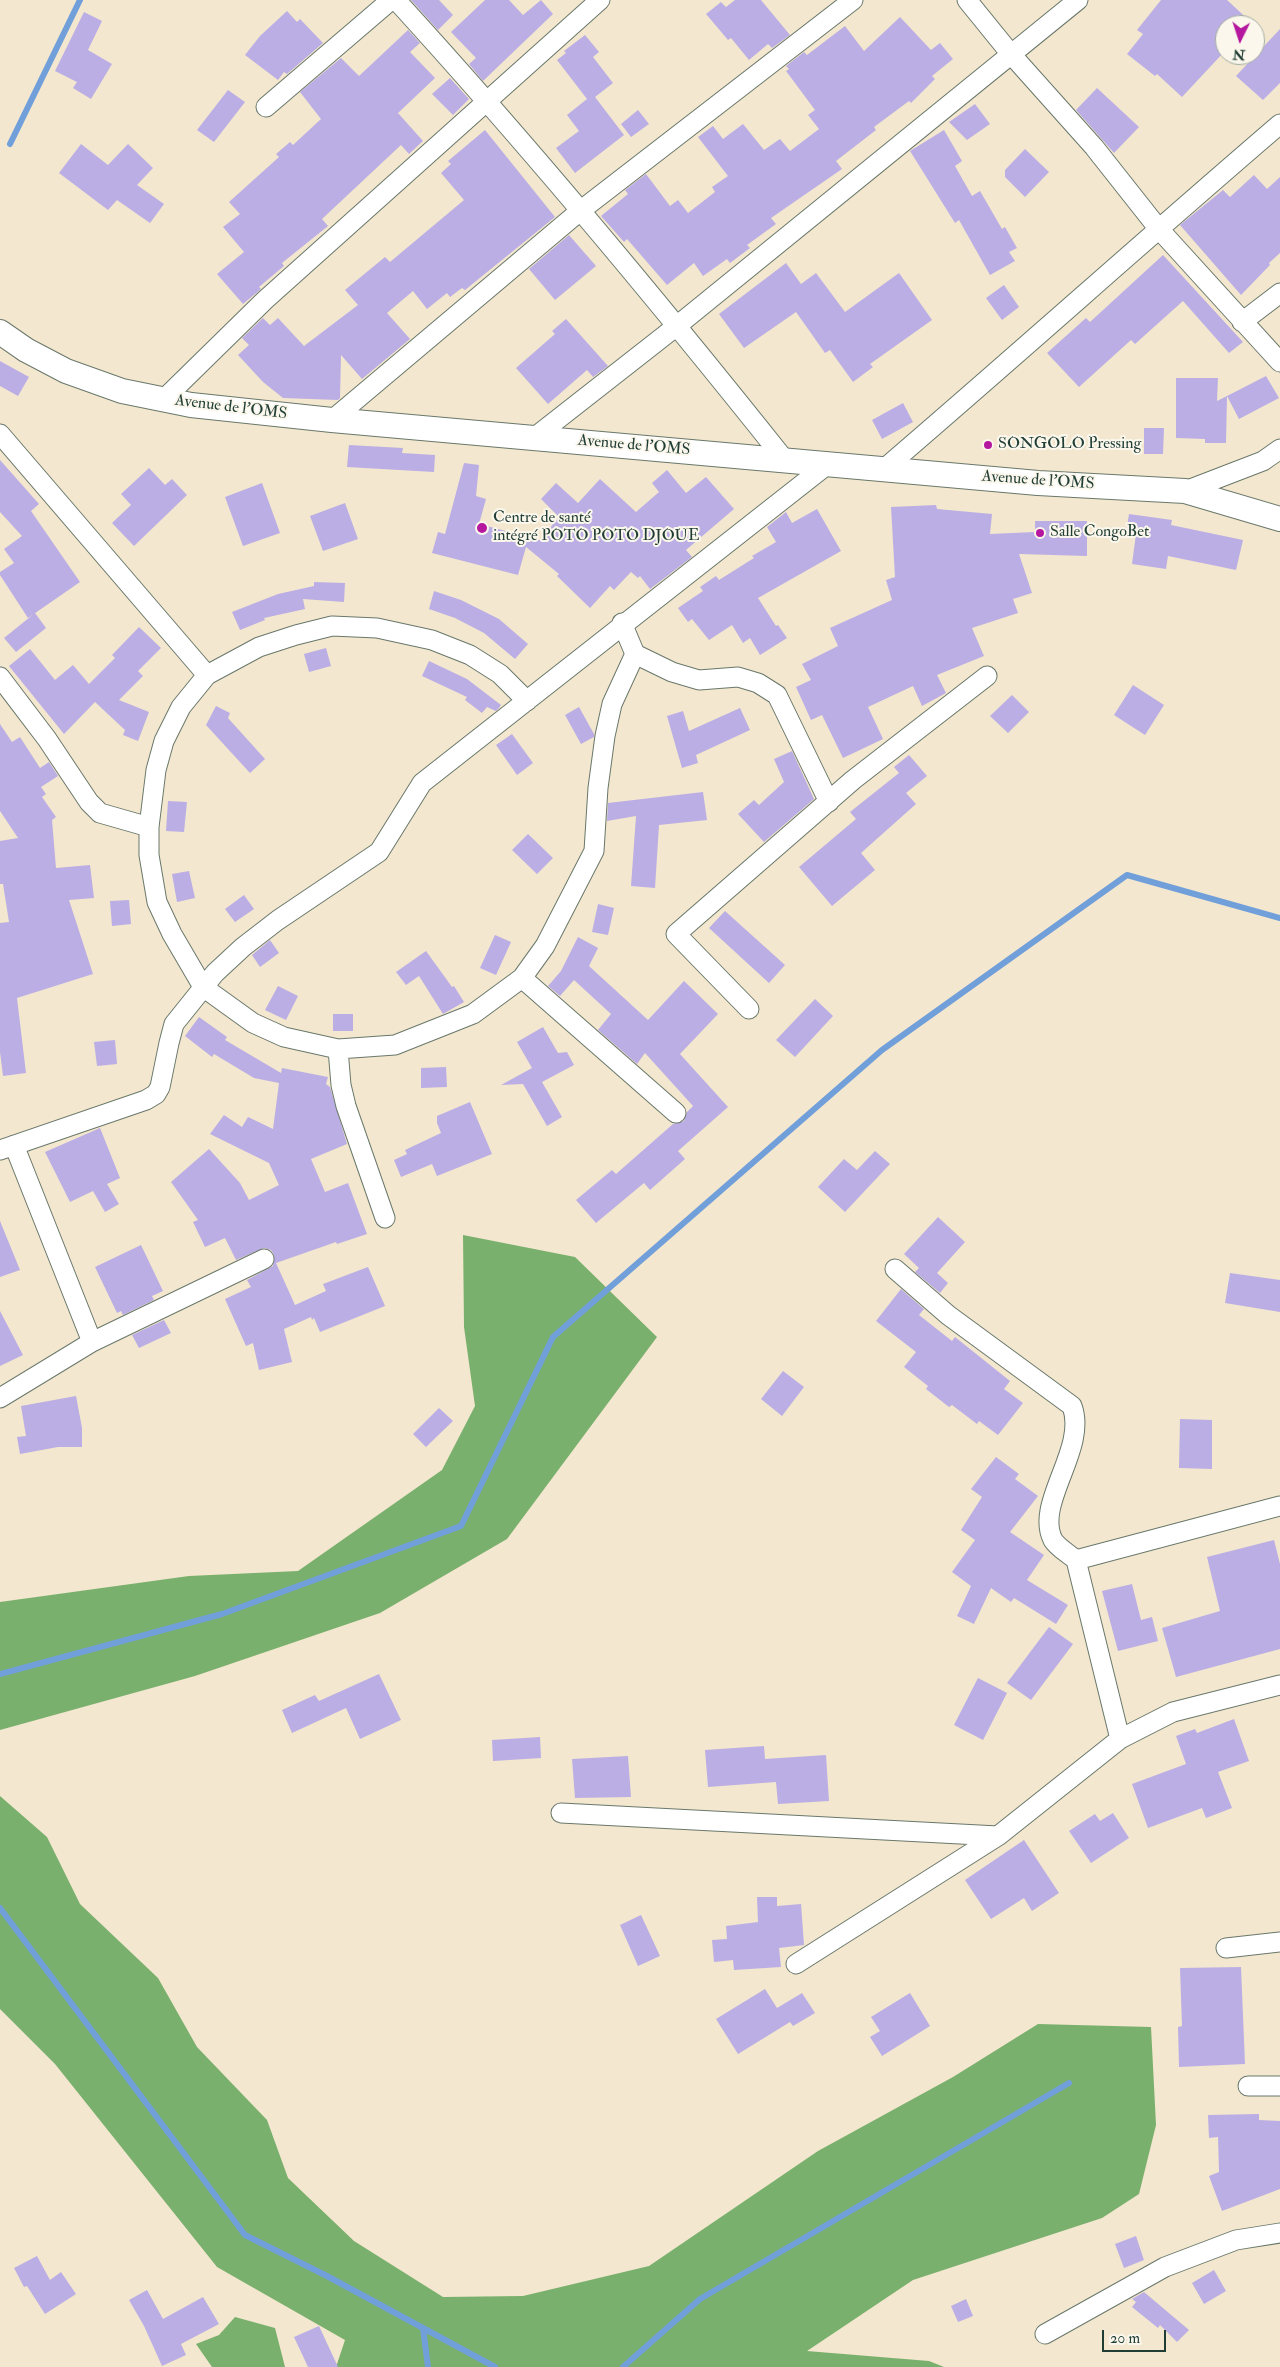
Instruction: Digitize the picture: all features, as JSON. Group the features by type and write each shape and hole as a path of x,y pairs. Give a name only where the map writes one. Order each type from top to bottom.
{"street":[{"path":"266,107 391,0"},
{"path":"396,0 488,101 678,325 784,459"},
{"path":"163,400 265,300 600,0"},
{"path":"332,420 580,211 853,0"},
{"path":"967,0 1010,53 1094,147 1158,228 1280,362"},
{"path":"535,437 678,325 1010,53 1078,0"},
{"path":"884,468 1018,355 1158,228 1280,124"},
{"path":"1242,322 1280,293"},
{"name":"Avenue de l'OMS","path":"0,332 26,350 66,371 122,391 163,400 332,420 1038,483 1185,491 1280,519"},
{"path":"0,434 207,675"},
{"path":"1185,491 1263,461 1280,449"},
{"path":"92,1342 7,1147 156,1094 160,1087 168,1043 174,1024 203,987 243,947 278,920 379,852 422,783 528,702 622,623 828,464"},
{"path":"622,623 635,654 672,672 699,680 738,677 758,683 777,695 829,802"},
{"path":"528,702 500,674 470,655 432,640 377,628 332,626 296,634 259,647 207,675 182,707 164,742 156,770 149,854 157,902 172,934 203,987 253,1023 284,1038 338,1049 402,1042 473,1014 522,978 545,946 594,851 598,788 605,736 612,704 635,654"},
{"path":"749,1009 676,934 853,780 987,676"},
{"path":"0,677 47,739 89,802 100,813 150,827"},
{"path":"522,978 676,1112"},
{"path":"338,1049 341,1085 346,1106 385,1218"},
{"path":"0,1398 92,1342 264,1259"},
{"path":"894,1269 948,1315 1072,1406 1077,1418 1074,1440 1050,1509 1049,1525 1054,1541 1076,1560 1120,1739"},
{"path":"1076,1560 1280,1506"},
{"path":"796,1964 998,1836 1120,1739 1173,1712 1280,1685"},
{"path":"561,1813 998,1836"},
{"path":"1226,1948 1280,1942"},
{"path":"1248,2086 1280,2086"},
{"path":"1044,2334 1165,2267 1236,2240 1280,2233"}],"green space":[{"path":"463,1235 575,1257 657,1337 507,1539 380,1613 195,1676 0,1730 0,1602 189,1576 298,1571 442,1470 475,1406 464,1327"},
{"path":"0,1796 47,1837 80,1904 158,1978 197,2047 267,2120 288,2178 354,2241 443,2297 523,2296 649,2266 818,2151 953,2077 1038,2024 1151,2027 1156,2125 1139,2194 1102,2218 913,2280 807,2351 929,2361 944,2367 336,2367 345,2340 217,2267 55,2064 0,2009"},
{"path":"235,2317 275,2328 285,2367 212,2367 196,2344 219,2335"}],"building":[{"path":"411,0 439,0 453,15 438,30"},
{"path":"485,0 509,0 523,15 541,0 553,14 483,81 469,64 476,58 451,32"},
{"path":"735,0 761,0 790,35 772,48 768,44 749,60 731,38 728,40 706,14 721,2 726,7"},
{"path":"1161,0 1227,0 1243,15 1215,15 1215,62 1182,97 1157,74 1155,76 1127,54 1143,34 1137,30"},
{"path":"287,11 297,22 300,19 323,43 287,74 284,72 278,80 245,55 260,36"},
{"path":"84,12 102,21 88,50 112,64 91,99 73,88 77,82 55,71"},
{"path":"900,17 931,50 940,43 953,59 932,76 935,79 911,103 909,101 874,127 876,130 836,161 842,169 771,218 776,224 747,245 750,248 730,263 727,259 703,276 694,263 667,285 627,239 624,242 601,216 628,194 625,190 646,174 670,206 678,200 688,213 715,192 712,187 728,176 698,137 713,126 723,139 743,124 764,150 780,139 790,151 819,129 808,115 815,110 786,71 789,69 786,66 804,52 807,55 845,26 864,51"},
{"path":"1280,29 1280,83 1263,100 1236,76 1246,65 1265,65 1265,45"},
{"path":"408,30 420,43 410,52 435,78 398,113 423,141 409,154 401,145 322,219 328,226 282,263 284,266 259,287 261,289 243,304 217,274 244,252 223,227 240,214 229,202 279,157 276,154 290,142 293,145 321,119 300,92 341,58 359,76"},
{"path":"585,35 599,52 593,57 613,83 595,97 624,135 575,173 556,148 579,131 567,115 587,99 557,60 566,53 564,51"},
{"path":"450,78 469,99 453,115 432,94"},
{"path":"1097,88 1139,127 1114,153 1076,110"},
{"path":"228,90 245,102 214,142 197,130"},
{"path":"975,104 990,124 967,140 949,122"},
{"path":"638,110 649,124 631,137 621,124"},
{"path":"485,130 555,217 465,290 462,288 450,297 447,293 427,309 413,291 387,313 410,339 362,379 341,355 340,398 338,400 283,398 263,382 238,355 249,345 242,338 263,318 270,325 278,318 304,346 358,305 345,290 385,257 390,262 464,200 441,173 451,164 448,161"},
{"path":"944,130 962,161 955,166 972,196 980,191 1002,229 1005,227 1017,248 1009,252 1015,261 990,275 959,220 955,223 910,151"},
{"path":"81,144 108,165 128,144 153,168 137,185 164,204 150,223 117,200 108,210 59,173"},
{"path":"1025,149 1049,172 1025,197 1005,177 1005,170"},
{"path":"1254,175 1267,189 1280,177 1280,253 1241,295 1180,225 1223,190 1230,197"},
{"path":"569,235 596,266 555,300 529,269"},
{"path":"1163,255 1243,342 1229,353 1183,301 1135,344 1131,340 1079,387 1047,353 1086,318 1090,322"},
{"path":"786,263 801,284 816,273 845,312 899,273 932,320 870,364 873,367 853,382 830,350 825,353 796,312 744,348 719,314"},
{"path":"1004,285 1019,307 1002,320 986,298"},
{"path":"566,319 608,366 593,377 587,370 548,404 516,368 555,334 552,331"},
{"path":"0,361 29,377 18,396 0,386"},
{"path":"1266,376 1279,398 1239,419 1227,396"},
{"path":"1176,378 1218,378 1217,401 1227,396 1226,443 1205,443 1205,439 1176,438"},
{"path":"903,403 913,422 882,439 872,420"},
{"path":"1144,428 1164,428 1163,454 1144,454"},
{"path":"349,445 403,448 402,453 435,455 434,472 347,467"},
{"path":"0,460 39,504 31,511 80,582 28,618 0,575 0,572 14,563 4,549 22,536 0,512"},
{"path":"464,463 479,465 476,496 486,499 479,524 540,540 559,517 541,499 556,483 578,503 600,479 636,512 659,492 652,483 667,470 686,493 706,477 734,509 686,550 692,557 650,589 640,576 638,578 631,572 614,590 610,586 590,608 557,576 559,574 526,547 518,575 432,553 438,532 445,534"},
{"path":"149,468 165,485 172,479 187,495 134,546 112,523 131,505 121,494"},
{"path":"262,483 280,533 243,546 225,497"},
{"path":"345,503 358,539 323,551 310,516"},
{"path":"936,505 937,509 992,514 990,534 1035,532 1035,521 1087,521 1087,556 1019,554 1032,593 1013,599 1018,613 972,628 984,656 937,675 946,693 922,706 913,686 868,707 883,739 843,758 822,715 811,720 796,687 811,680 802,664 838,646 830,628 892,600 886,580 895,577 891,507"},
{"path":"817,509 841,551 758,598 776,626 778,625 787,638 760,655 750,638 743,643 732,625 709,640 692,619 688,622 678,608 703,591 700,587 716,576 719,580 754,558 752,556 776,542 767,527 786,512 792,523"},
{"path":"1129,514 1172,520 1171,525 1243,540 1236,570 1168,556 1166,569 1132,564 1136,534 1126,533"},
{"path":"314,582 345,583 344,602 303,599 305,609 264,618 265,620 240,630 232,612 278,594 314,586"},
{"path":"434,591 461,600 499,619 528,644 515,659 484,633 455,618 429,609"},
{"path":"35,613 46,628 16,652 4,638"},
{"path":"139,627 161,648 138,671 143,676 119,700 149,712 138,741 123,735 125,730 95,702 64,734 9,666 30,649 55,680 73,665 89,684 115,658 112,655"},
{"path":"326,648 331,666 309,672 304,654"},
{"path":"429,661 467,679 501,705 496,711 487,707 482,713 465,700 467,697 422,676"},
{"path":"1133,685 1164,705 1145,735 1114,715"},
{"path":"1012,695 1029,712 1008,733 990,716"},
{"path":"216,706 230,713 228,718 265,759 250,773 206,725"},
{"path":"579,707 594,734 594,737 581,744 565,715"},
{"path":"740,708 750,730 696,755 698,763 682,768 667,716 683,711 689,731"},
{"path":"0,724 12,742 20,737 40,768 49,762 58,776 41,787 46,794 42,797 56,817 52,820 56,868 90,865 94,898 69,900 93,974 17,998 26,1073 3,1076 0,1052 0,923 9,922 3,884 0,884 0,841 18,838 0,811"},
{"path":"512,734 533,763 517,775 496,745"},
{"path":"792,751 814,799 764,842 738,814 754,800 759,805 784,782 774,759"},
{"path":"909,755 927,776 906,793 916,804 861,853 875,870 832,906 799,867 856,819 850,812 899,773 894,767"},
{"path":"703,792 707,820 659,825 655,888 631,886 636,816 607,821 608,803"},
{"path":"168,801 187,802 184,832 166,831"},
{"path":"528,834 553,858 537,874 512,850"},
{"path":"189,871 195,898 177,902 172,874"},
{"path":"244,895 254,909 235,922 225,909"},
{"path":"129,900 131,924 112,926 110,901"},
{"path":"598,904 614,908 608,935 592,932"},
{"path":"725,911 785,965 769,983 709,928"},
{"path":"495,935 511,942 496,975 480,968"},
{"path":"578,937 598,948 589,966 648,1020 684,981 718,1014 680,1054 728,1107 678,1151 685,1159 650,1190 644,1183 596,1223 576,1200 612,1170 616,1174 673,1124 684,1121 687,1112 693,1106 645,1053 637,1064 598,1030 611,1014 574,980 560,996 548,986 561,971"},
{"path":"270,940 279,953 260,967 252,955"},
{"path":"426,951 452,987 454,986 464,1002 443,1014 419,976 406,985 396,972"},
{"path":"278,986 298,996 286,1020 265,1010"},
{"path":"815,999 833,1016 795,1057 776,1040"},
{"path":"333,1014 353,1014 353,1031 333,1031"},
{"path":"199,1017 227,1037 225,1040 281,1073 282,1068 328,1077 326,1084 330,1087 347,1144 311,1159 325,1192 348,1183 367,1234 337,1244 336,1242 276,1263 295,1305 326,1291 323,1284 368,1267 385,1306 320,1332 314,1318 312,1320 311,1317 284,1329 292,1362 259,1370 253,1343 246,1346 225,1299 251,1287 247,1280 273,1266 274,1255 271,1250 264,1248 236,1260 225,1238 205,1247 193,1222 198,1220 171,1182 209,1149 240,1183 249,1200 279,1185 269,1163 210,1134 224,1115 242,1127 248,1117 273,1129 279,1083 254,1078 214,1054 212,1057 185,1036"},
{"path":"543,1027 558,1053 567,1052 574,1065 542,1082 562,1117 547,1126 523,1084 501,1085 532,1068 517,1042"},
{"path":"115,1040 117,1064 97,1066 94,1042"},
{"path":"446,1067 447,1087 421,1088 421,1068"},
{"path":"470,1102 492,1154 437,1176 432,1164 401,1177 394,1160 407,1154 405,1150 441,1133 437,1123 437,1116"},
{"path":"100,1128 120,1178 107,1184 119,1204 105,1212 93,1191 70,1202 45,1152"},
{"path":"875,1151 890,1164 845,1212 818,1187 844,1159 857,1170"},
{"path":"938,1217 965,1242 937,1273 948,1283 940,1293 915,1272 919,1268 904,1254"},
{"path":"0,1221 20,1270 0,1277"},
{"path":"141,1245 163,1291 152,1296 154,1300 123,1315 121,1311 117,1313 95,1267"},
{"path":"1230,1273 1280,1280 1280,1312 1225,1303"},
{"path":"901,1289 924,1309 919,1315 952,1341 955,1337 1010,1381 1004,1389 1023,1403 998,1435 979,1421 977,1424 952,1405 949,1407 926,1389 928,1386 904,1367 916,1352 876,1321"},
{"path":"0,1311 23,1355 0,1366"},
{"path":"164,1320 171,1333 139,1348 132,1335"},
{"path":"783,1371 804,1387 782,1416 761,1399"},
{"path":"76,1396 82,1428 82,1447 58,1447 20,1454 17,1437 26,1436 21,1406"},
{"path":"439,1408 453,1421 426,1447 413,1434"},
{"path":"1180,1419 1212,1420 1212,1469 1179,1468"},
{"path":"996,1457 1019,1474 1015,1479 1038,1496 1010,1532 1044,1555 1027,1580 1068,1605 1056,1624 1014,1598 1011,1602 991,1588 974,1624 957,1616 971,1586 952,1572 975,1540 961,1530 982,1497 971,1489"},
{"path":"1274,1540 1280,1564 1280,1649 1176,1677 1162,1628 1220,1611 1207,1557"},
{"path":"1132,1584 1141,1620 1152,1617 1158,1641 1118,1651 1102,1591"},
{"path":"1049,1627 1073,1644 1031,1700 1007,1683"},
{"path":"379,1674 401,1720 360,1739 346,1708 292,1733 282,1710 315,1695 319,1701"},
{"path":"978,1678 1007,1693 983,1740 954,1725"},
{"path":"1234,1719 1249,1761 1218,1772 1232,1808 1206,1818 1202,1808 1148,1828 1132,1784 1186,1764 1176,1736 1195,1729 1197,1733"},
{"path":"540,1737 541,1758 493,1761 492,1740"},
{"path":"764,1746 765,1759 826,1755 829,1801 778,1804 776,1782 708,1787 705,1750"},
{"path":"628,1756 631,1797 575,1798 572,1759"},
{"path":"1113,1813 1129,1838 1091,1863 1069,1831 1095,1814 1100,1821"},
{"path":"1024,1840 1059,1893 1032,1911 1024,1898 991,1919 965,1880"},
{"path":"757,1897 777,1897 777,1906 801,1904 804,1945 779,1948 781,1967 734,1970 733,1960 714,1962 712,1940 727,1939 726,1926 758,1922"},
{"path":"641,1915 660,1956 638,1966 620,1925"},
{"path":"1241,1967 1245,2064 1179,2067 1178,2027 1182,2026 1180,1968"},
{"path":"765,1989 777,2008 802,1993 815,2013 793,2026 790,2022 738,2054 716,2019"},
{"path":"910,1993 930,2026 882,2056 870,2037 880,2031 871,2017"},
{"path":"1259,2114 1259,2120 1280,2121 1280,2189 1222,2211 1209,2176 1219,2172 1218,2137 1209,2138 1208,2115"},
{"path":"1136,2236 1144,2260 1124,2268 1115,2244"},
{"path":"37,2256 50,2280 61,2272 76,2294 45,2314 27,2286 24,2287 14,2268"},
{"path":"1214,2270 1226,2291 1204,2304 1192,2283"},
{"path":"147,2290 163,2319 203,2297 219,2324 181,2344 186,2355 162,2366 144,2326 129,2300"},
{"path":"1144,2292 1189,2330 1177,2342 1160,2325 1158,2328 1132,2307 1136,2302 1132,2299"},
{"path":"966,2299 973,2316 958,2322 951,2306"},
{"path":"319,2326 338,2367 308,2367 294,2337"}],"waterway":[{"path":"10,144 80,0"},
{"path":"0,1674 222,1614 461,1526 553,1337 882,1050 1127,875 1280,918"},
{"path":"0,1908 245,2235 327,2276 495,2367"},
{"path":"623,2367 700,2299 1069,2083"},
{"path":"423,2328 428,2367"}],"place":[{"name":"SONGOLO Pressing","path":"988,445"},
{"name":"Centre de santé intégré POTO POTO DJOUE","path":"482,528"},
{"name":"Salle CongoBet","path":"1040,533"}]}
